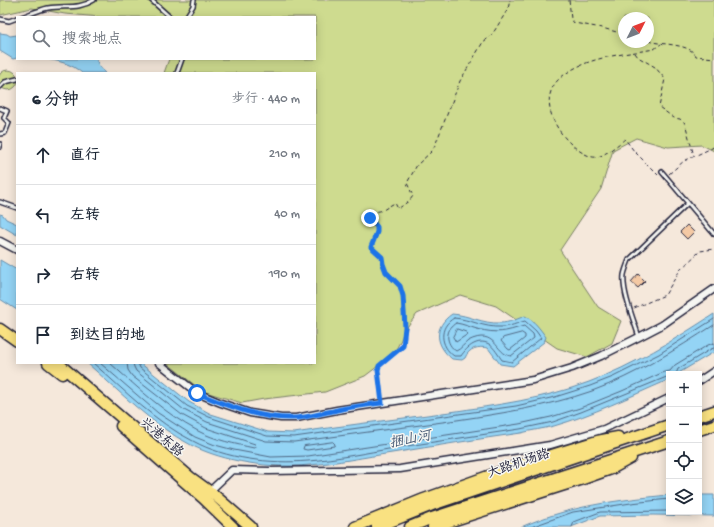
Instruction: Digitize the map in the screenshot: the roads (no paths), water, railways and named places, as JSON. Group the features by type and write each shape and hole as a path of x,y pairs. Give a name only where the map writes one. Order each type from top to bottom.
{"main road":[{"path":"0,322 16,332"},
{"path":"0,329 16,340"},
{"name":"兴港东路","path":"49,364 206,495 251,527"},
{"name":"兴港东路","path":"59,364 190,477 233,527"},
{"path":"702,415 714,411"},
{"path":"702,429 714,425"},
{"name":"大路机场路","path":"377,527 432,505 666,426"},
{"path":"355,527 424,498 516,466 597,441 645,433"},
{"name":"大路机场路","path":"410,527 432,523 666,441"}],"street":[{"path":"0,241 16,249"},
{"path":"160,364 197,393 221,403 250,413 281,418 296,418 337,410 533,380 586,362 639,337 662,324 714,289"},
{"path":"702,379 714,371"},
{"path":"206,495 232,470 269,471 400,469 550,445 604,429 666,399"}],"lane":[{"path":"24,16 48,8 83,6 94,0"},
{"path":"151,0 169,16"},
{"path":"187,16 193,6 194,0"},
{"path":"0,19 9,21 16,18"},
{"path":"178,72 182,60"},
{"path":"0,87 5,82 16,79"},
{"path":"0,108 7,111 4,118"},
{"path":"0,119 4,118"},
{"path":"0,134 6,133 9,124 4,118"},
{"path":"662,172 714,234"},
{"path":"0,202 16,208"},
{"path":"639,337 624,286 626,268 629,260 688,203"}],"water":[{"path":"0,33 10,36 16,35 16,58 13,59 0,51"},
{"path":"54,60 96,60 104,72 81,72 74,67"},
{"path":"0,214 6,219 16,224 16,234 0,225"},
{"path":"0,260 16,269 16,309 0,299"},
{"path":"452,314 494,323 513,321 525,316 534,322 546,337 544,342 513,366 500,364 488,348 484,347 474,348 462,360 452,359 442,348 438,336 442,325"},
{"name":"捆山河","path":"714,314 714,352 682,371 666,371 666,381 582,417 554,426 521,433 340,461 295,466 264,465 233,460 204,451 191,445 163,428 150,418 88,364 141,364 189,402 211,414 268,432 294,433 520,401 572,388 606,375 638,360"},
{"path":"666,495 666,515 702,515 702,495 714,495 714,516 600,516 571,527 521,527 575,509 631,499"}]}
